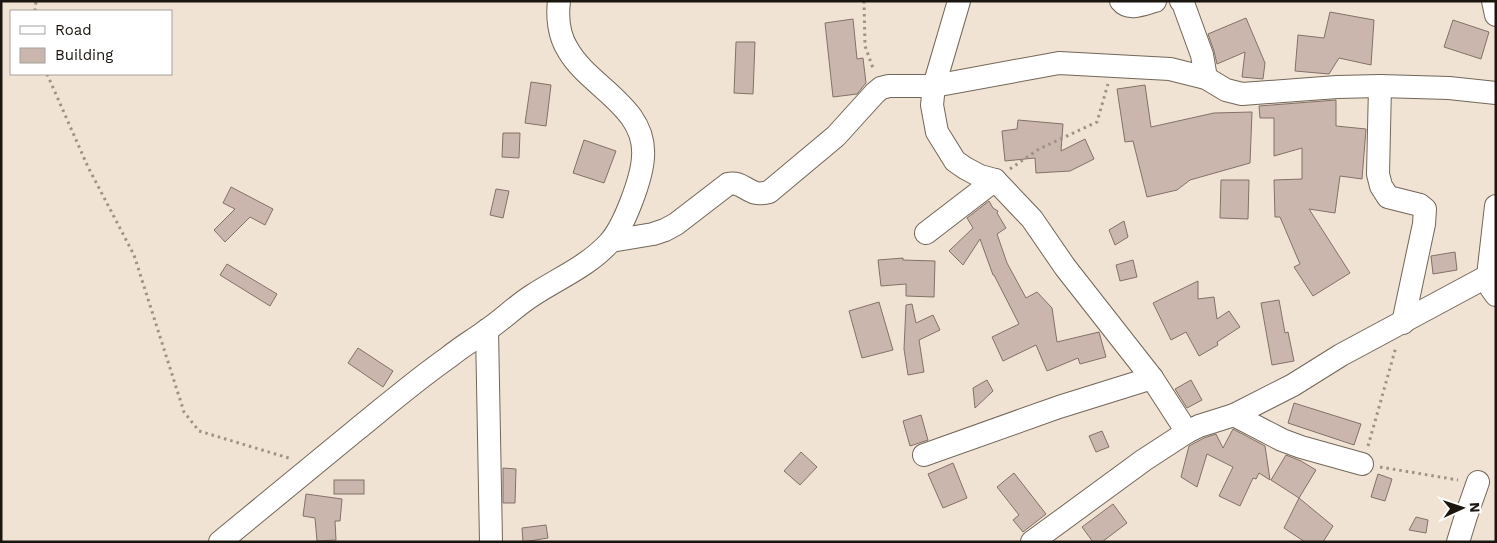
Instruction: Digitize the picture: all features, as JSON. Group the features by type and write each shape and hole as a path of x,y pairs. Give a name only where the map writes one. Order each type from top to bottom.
{"street":[{"path":"220,542 449,356 532,296 570,274 597,255 611,241 627,214 638,178 643,157 642,138 634,121 621,104 582,68 567,49 560,33 559,1"},
{"path":"959,1 934,86 932,105 937,132 956,161 980,176 995,180 1032,219 1065,267 1152,378 1186,432"},
{"path":"1121,1 1124,5 1133,7 1155,1"},
{"path":"1181,1 1202,54 1206,78"},
{"path":"1493,1 1496,15"},
{"path":"611,241 665,230 676,224 728,184 734,182 755,192 769,192 836,136 881,88 888,86 934,86 1059,63 1170,69 1206,78 1226,90 1242,94 1336,87 1380,86 1449,88 1496,93"},
{"path":"1380,86 1378,174 1381,186 1388,197 1420,205 1425,209 1424,224 1403,323"},
{"path":"926,233 995,180"},
{"path":"1032,542 1144,460 1186,432 1234,414 1293,385 1341,355 1403,323 1492,286 1496,206"},
{"path":"487,330 491,542"},
{"path":"924,455 1050,410 1152,378"},
{"path":"1234,414 1282,440 1362,464"},
{"path":"1458,542 1478,482"}],"path":[{"path":"864,1 865,46 881,88"},
{"path":"995,180 1039,149 1097,122 1113,66"},
{"path":"47,75 88,167 134,255 184,412 199,431 260,448 313,466"},
{"path":"1403,323 1362,464 1478,482"}],"building":[{"path":"1330,12 1374,20 1371,65 1339,58 1329,74 1295,71 1298,35 1324,38"},
{"path":"1246,18 1265,63 1263,79 1242,77 1245,52 1217,64 1208,34"},
{"path":"853,19 857,59 863,58 866,83 857,94 833,97 825,23"},
{"path":"1453,20 1489,32 1481,59 1444,47"},
{"path":"736,42 755,42 753,94 734,93"},
{"path":"531,82 551,85 546,126 525,123"},
{"path":"1145,85 1151,127 1214,113 1252,112 1250,163 1190,180 1177,190 1147,197 1133,141 1125,142 1117,89"},
{"path":"1336,100 1336,126 1366,129 1362,179 1340,176 1335,213 1309,209 1350,273 1313,296 1294,267 1300,264 1280,217 1275,217 1274,180 1302,179 1302,148 1274,156 1274,118 1260,118 1259,106"},
{"path":"1018,120 1063,124 1061,151 1085,139 1094,159 1070,171 1036,173 1035,158 1005,161 1002,131 1017,129"},
{"path":"503,133 520,133 519,158 502,157"},
{"path":"584,140 616,151 604,183 573,173"},
{"path":"1221,180 1249,180 1248,219 1220,218"},
{"path":"231,187 273,209 265,225 250,217 225,242 214,230 235,209 223,203"},
{"path":"496,189 509,191 503,218 490,215"},
{"path":"989,201 993,208 998,211 997,213 1006,228 997,234 1007,263 1026,298 1037,292 1052,308 1057,342 1099,332 1106,357 1080,364 1078,358 1047,371 1036,345 1003,361 992,337 1019,324 993,275 980,239 963,265 949,251 973,228 967,218"},
{"path":"1124,221 1128,237 1115,245 1109,230"},
{"path":"1455,252 1457,270 1433,274 1431,256"},
{"path":"903,258 903,260 935,261 934,297 906,296 906,284 881,286 878,260"},
{"path":"1133,260 1137,277 1120,281 1116,265"},
{"path":"227,264 277,294 270,306 220,275"},
{"path":"1198,281 1198,299 1214,297 1217,319 1229,311 1240,327 1217,342 1218,345 1199,356 1186,332 1171,340 1153,303"},
{"path":"1279,300 1285,333 1288,332 1294,361 1272,365 1261,303"},
{"path":"879,302 893,350 862,358 849,311"},
{"path":"912,304 916,323 933,315 940,330 919,340 924,372 908,375 904,349 906,305"},
{"path":"358,348 393,371 383,387 348,363"},
{"path":"987,380 993,391 975,408 973,388"},
{"path":"1191,380 1202,400 1187,408 1175,389"},
{"path":"1294,403 1361,424 1354,445 1288,423"},
{"path":"921,415 928,440 910,446 903,421"},
{"path":"1233,429 1265,446 1270,480 1259,473 1256,479 1253,478 1240,506 1219,496 1233,467 1207,454 1197,487 1181,477 1189,446 1216,434 1223,448"},
{"path":"1102,431 1109,447 1096,452 1089,436"},
{"path":"801,452 817,467 800,485 784,471"},
{"path":"1286,455 1316,470 1299,498 1271,480"},
{"path":"953,463 967,498 943,508 928,474"},
{"path":"503,468 516,469 515,503 503,503"},
{"path":"1014,473 1046,514 1023,532 1013,520 1019,515 997,487"},
{"path":"1378,474 1392,479 1385,501 1371,497"},
{"path":"334,480 364,480 364,494 334,494"},
{"path":"306,494 342,499 340,521 335,521 336,540 317,541 315,518 303,516"},
{"path":"1299,498 1333,526 1323,542 1305,542 1284,528"},
{"path":"1113,504 1127,523 1102,542 1093,542 1082,527"},
{"path":"1416,517 1428,520 1426,533 1409,530"},
{"path":"546,525 548,538 523,542 522,528"}]}
